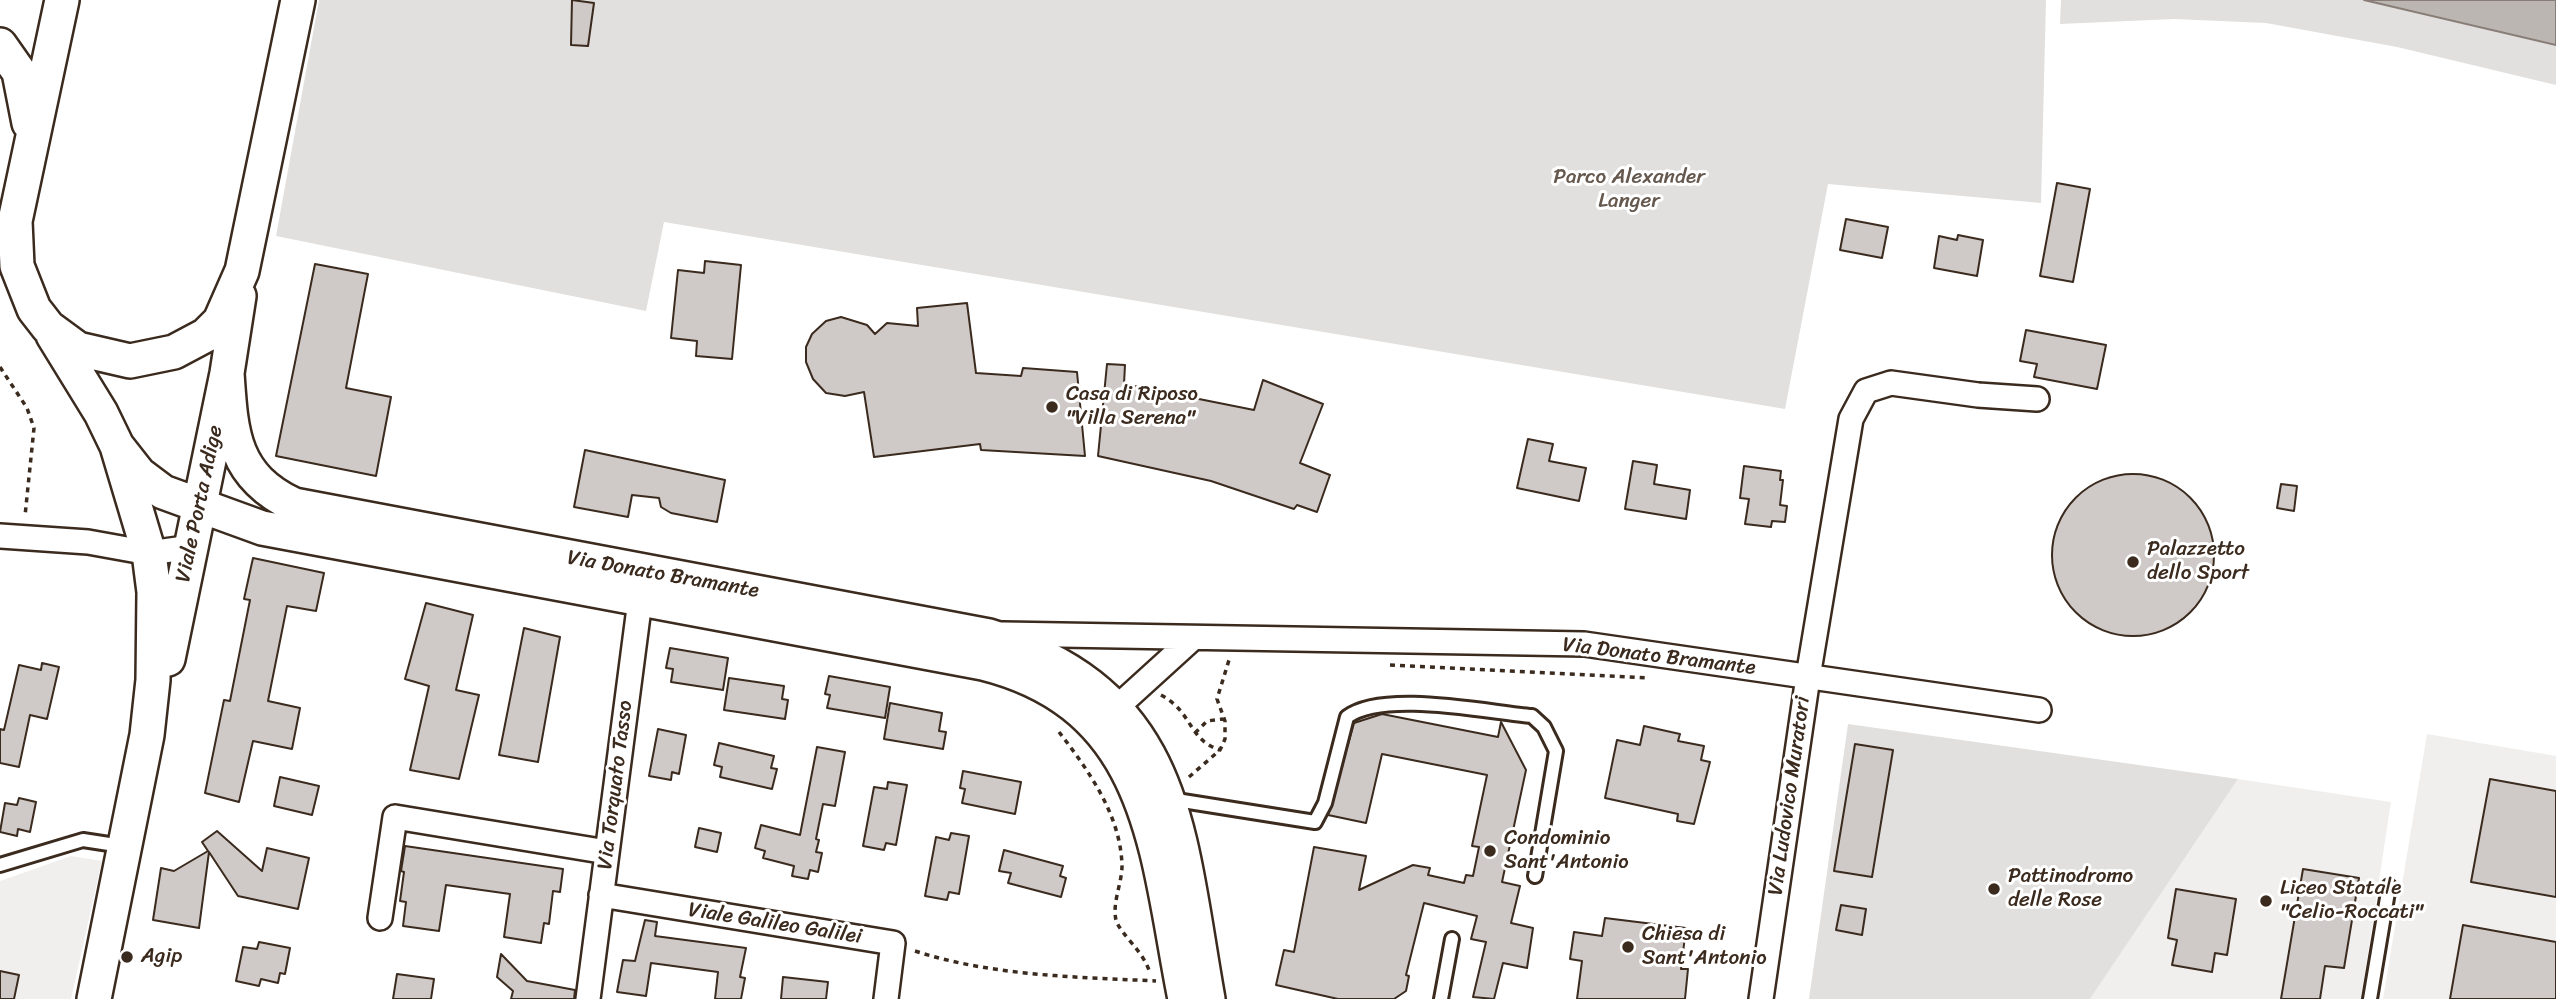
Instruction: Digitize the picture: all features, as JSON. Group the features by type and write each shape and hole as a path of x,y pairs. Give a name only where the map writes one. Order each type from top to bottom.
{"street":[{"name":"Viale Porta Adige","path":"62,0 15,221 15,250 24,289 102,413 117,446 149,553 154,592 155,647 147,735"},
{"name":"Viale Porta Adige","path":"94,999 147,735 167,663 192,547 236,327 242,271 298,0"},
{"path":"0,45 19,72 31,138"},
{"name":"Viale Porta Adige","path":"48,327 78,349 113,359 150,358 174,352 206,335 220,321 242,271"},
{"name":"Via Donato Bramante","path":"227,373 233,436 240,457 262,486 285,500 312,510 642,585 979,649 1192,639 1584,644 2039,710"},
{"name":"Via Ludovico Muratori","path":"1761,999 1808,677 1851,419 1866,391 1891,383 1978,396 2037,400"},
{"path":"117,446 150,485 262,528"},
{"path":"88,542 106,539 121,530 129,519 131,496"},
{"path":"0,536 88,542 149,553 192,547 234,533 262,528"},
{"name":"Via Donato Bramante","path":"262,528 642,585"},
{"name":"Via Torquato Tasso","path":"588,999 642,585"},
{"path":"1106,717 1192,639"},
{"path":"979,649 1013,644 1052,660 1093,687 1144,802 1177,990"},
{"path":"1106,717 1177,786 1177,990"},
{"path":"380,918 395,817 607,852"},
{"name":"Viale Galileo Galilei","path":"601,895 893,943"},
{"path":"886,999 893,943"}],"lane":[{"path":"1177,786 1315,822 1325,803 1347,717 1356,710 1393,702 1531,716 1544,727 1556,751 1535,876"},
{"path":"0,865 83,840 126,847"},
{"path":"2370,999 2389,886"},
{"path":"1441,999 1452,940"}],"path":[{"path":"0,367 27,408 34,428 24,524"},
{"path":"1177,786 1220,750 1226,731 1217,699 1231,655 1224,654"},
{"path":"1387,665 1651,678"},
{"path":"1166,684 1157,693 1177,704 1205,744 1220,750"},
{"path":"1195,733 1207,721 1223,719"},
{"path":"1054,724 1105,801 1115,825 1122,865 1115,914 1117,923 1177,990"},
{"path":"893,943 966,965 1177,990"}],"shaded area":[{"path":"2364,0 2556,0 2556,45"},
{"path":"2427,734 2556,756 2556,999 2383,999"},
{"name":"Liceo Statale \"Celio-Roccati\"","path":"2238,779 2391,802 2361,999 2090,999"},
{"path":"71,856 102,861 71,999 0,999 0,881"}],"green space":[{"name":"Parco Alexander Langer","path":"319,0 2046,0 2041,203 1828,184 1785,409 664,222 646,311 276,236"},
{"path":"2061,0 2364,0 2556,45 2556,85 2397,47 2266,23 2174,19 2060,24"},
{"name":"Pattinodromo delle Rose","path":"1848,724 2238,779 2090,999 1809,999"}],"building":[{"path":"572,0 594,3 588,46 571,45"},
{"path":"2057,183 2090,189 2073,282 2040,276"},
{"path":"1846,219 1888,227 1882,258 1840,250"},
{"path":"1958,235 1983,240 1977,276 1934,268 1939,236 1957,240"},
{"path":"705,261 741,265 732,359 696,356 697,341 671,338 678,270 704,273"},
{"path":"315,264 368,274 346,388 391,397 376,476 276,456"},
{"path":"967,303 976,373 1021,376 1023,368 1077,372 1085,456 981,450 980,444 874,457 864,392 845,396 826,393 813,379 806,362 806,347 812,334 826,321 841,317 867,325 875,334 887,323 918,326 917,308"},
{"path":"2026,330 2106,345 2097,389 2034,377 2037,364 2020,361"},
{"path":"1107,364 1125,365 1124,384 1254,410 1263,380 1323,404 1300,463 1330,475 1317,512 1297,505 1294,509 1211,481 1098,456"},
{"path":"1528,439 1553,444 1549,461 1586,468 1579,501 1517,488"},
{"path":"585,450 725,480 717,522 671,513 661,507 659,498 632,495 628,517 574,507"},
{"path":"1633,461 1657,465 1654,484 1690,490 1686,519 1625,509"},
{"path":"1744,466 1781,471 1780,480 1783,480 1780,505 1787,506 1785,522 1772,521 1771,527 1745,524 1749,499 1740,498"},
{"name":"Palazzetto dello Sport","path":"2133,474 2164,480 2190,498 2208,524 2214,555 2208,586 2190,612 2164,630 2133,636 2102,630 2076,612 2058,586 2052,555 2058,524 2076,498 2102,480"},
{"path":"2281,484 2297,486 2294,511 2277,508"},
{"path":"253,558 324,573 316,611 287,606 268,701 300,708 292,749 253,741 239,802 205,793 224,700 230,701 250,600 244,599"},
{"path":"426,603 473,615 456,690 479,695 459,779 410,770 429,686 405,679"},
{"path":"524,628 560,637 538,762 499,755"},
{"path":"670,648 728,658 723,690 671,682 673,669 666,668"},
{"path":"42,663 59,667 47,719 30,715 19,767 0,763 0,729 4,730 19,665 41,670"},
{"path":"829,676 890,687 885,718 827,708 830,695 825,694"},
{"path":"729,678 784,686 782,699 788,700 785,719 724,710"},
{"path":"890,703 942,713 939,731 946,732 943,749 884,739"},
{"name":"Condominio Sant'Antonio","path":"1382,714 1498,737 1501,722 1526,770 1502,882 1520,886 1511,923 1533,928 1527,968 1503,963 1494,999 1473,997 1486,942 1471,939 1477,916 1424,903 1406,975 1409,976 1406,991 1394,999 1338,999 1276,985 1284,950 1294,952 1314,847 1366,856 1359,890 1413,865 1430,868 1428,875 1464,883 1466,875 1473,876 1479,847 1472,846 1487,775 1382,754 1366,823 1328,815 1354,723"},
{"path":"1644,726 1680,734 1678,741 1704,746 1701,760 1710,762 1694,824 1677,821 1678,814 1605,798 1617,740 1640,745"},
{"path":"658,729 686,735 679,774 672,772 671,780 649,776"},
{"path":"719,743 774,756 771,768 777,769 772,789 720,777 722,767 714,765"},
{"path":"1855,744 1893,750 1872,877 1834,871"},
{"path":"817,747 845,752 835,806 823,804 816,839 819,840 816,852 822,853 818,872 810,870 808,879 792,876 794,866 763,858 765,851 755,848 761,825 800,835"},
{"path":"963,771 1021,782 1015,814 962,803 965,789 960,788"},
{"path":"280,777 319,786 312,815 274,806"},
{"path":"2490,779 2556,791 2556,897 2471,882"},
{"path":"888,782 907,785 896,845 886,843 884,850 863,846 874,787 887,789"},
{"path":"19,798 36,802 30,832 18,829 17,836 0,832 5,803 17,805"},
{"path":"699,828 721,833 717,852 695,847"},
{"path":"217,831 262,871 267,848 309,858 298,909 238,896 209,852 199,928 153,920 161,868 174,871 208,851 202,842"},
{"path":"951,833 969,836 959,894 949,892 947,900 925,896 936,837 949,840"},
{"path":"405,846 563,869 560,892 553,891 549,924 544,923 541,943 504,937 510,894 446,885 439,931 403,926 406,902 400,901"},
{"path":"1004,850 1063,866 1060,876 1066,878 1061,897 1008,883 1011,873 999,871"},
{"path":"2303,869 2359,878 2344,968 2325,966 2320,999 2281,999"},
{"path":"2176,889 2236,899 2227,955 2215,953 2212,972 2172,965 2177,940 2168,938"},
{"path":"1841,905 1866,909 1862,935 1836,930"},
{"name":"Chiesa di Sant'Antonio","path":"1605,918 1686,928 1681,969 1688,969 1685,999 1577,999 1582,961 1570,959 1574,932 1602,936"},
{"path":"645,920 657,922 655,936 746,948 740,977 745,978 741,999 715,999 718,972 651,963 646,996 617,992 623,960 635,961"},
{"path":"2463,925 2556,942 2556,999 2450,999"},
{"path":"259,942 290,948 285,974 280,973 278,983 261,979 259,986 236,981 243,947 257,949"},
{"path":"501,954 527,981 575,990 574,999 511,999 513,991 497,977"},
{"path":"0,971 19,975 14,999 0,999"},
{"path":"397,974 434,979 431,999 393,999"},
{"path":"783,977 828,982 826,999 781,999"}],"place":[{"name":"Casa di Riposo \"Villa Serena\"","path":"1052,407"},
{"name":"Palazzetto dello Sport","path":"2133,562"},
{"name":"Condominio Sant'Antonio","path":"1490,851"},
{"name":"Pattinodromo delle Rose","path":"1994,889"},
{"name":"Liceo Statale \"Celio-Roccati\"","path":"2266,901"},
{"name":"Chiesa di Sant'Antonio","path":"1628,947"},
{"name":"Agip","path":"127,957"}]}
